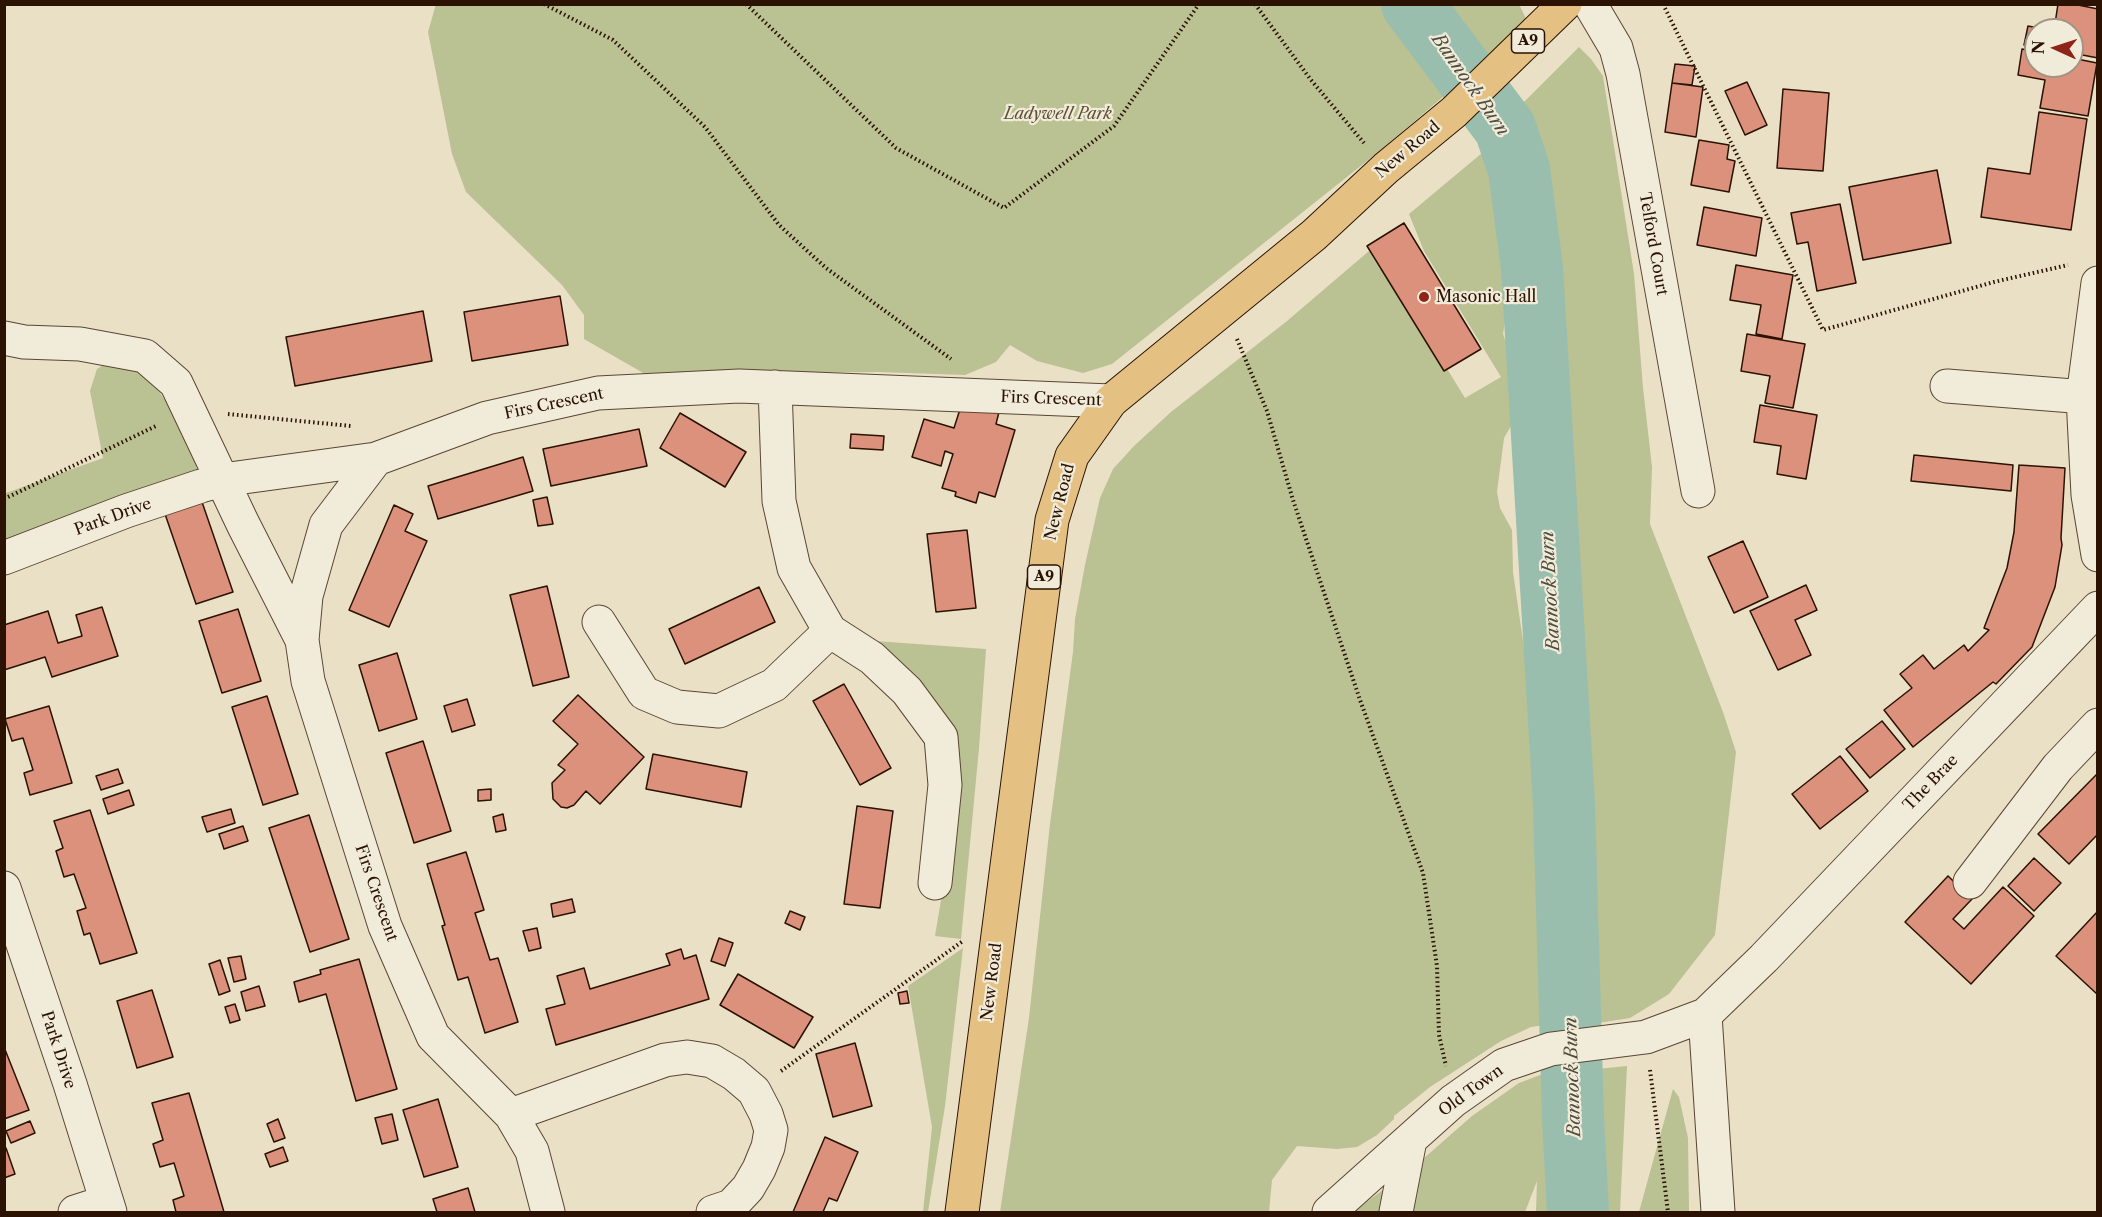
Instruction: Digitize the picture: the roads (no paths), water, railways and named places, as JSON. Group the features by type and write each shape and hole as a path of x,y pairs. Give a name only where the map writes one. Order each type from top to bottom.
{"main road":[{"name":"New Road","path":"962,1212 1052,520 1072,456 1111,401 1314,235 1386,168 1454,112 1565,4"}],"street":[{"name":"Telford Court","path":"1590,4 1616,48 1623,74 1698,491"},
{"path":"2086,273 2090,398 2088,495 2097,555"},
{"path":"4,338 24,342 80,344 145,356 176,383 222,480"},
{"name":"Firs Crescent","path":"302,640 222,480 376,459 487,418 598,393 739,386 1111,401"},
{"path":"1947,386 2090,398"},
{"path":"775,387 779,501 794,568 830,631 872,658 890,674 907,691 941,737 945,785 935,883"},
{"name":"Firs Crescent","path":"376,459 326,525 306,596 302,640 308,681 385,926 433,1036 511,1116 532,1151 548,1212"},
{"name":"Park Drive","path":"4,558 126,511 222,480"},
{"name":"The Brae","path":"1764,958 2097,608"},
{"path":"599,622 644,693 677,707 719,711 774,685 830,631"},
{"path":"1970,882 2058,767 2097,725"},
{"name":"Park Drive","path":"4,888 12,935 70,1084 108,1207"},
{"name":"Old Town","path":"1329,1212 1453,1101 1504,1065 1551,1049 1631,1039 1705,1015 1764,958"},
{"path":"1705,1015 1718,1212"},
{"path":"511,1116 665,1060 687,1057 712,1061 734,1074 754,1090 771,1130 768,1147 759,1169 740,1198 731,1206 713,1212"},
{"path":"1396,1212 1410,1140"},
{"path":"75,1212 108,1207"}],"waterway":[{"name":"Bannock Burn","path":"1412,4 1505,128 1519,169 1532,268 1564,805 1578,1212"}],"place":[{"name":"Masonic Hall","path":"1424,297"}],"park label":[{"name":"Ladywell Park","path":"1058,114"}]}
